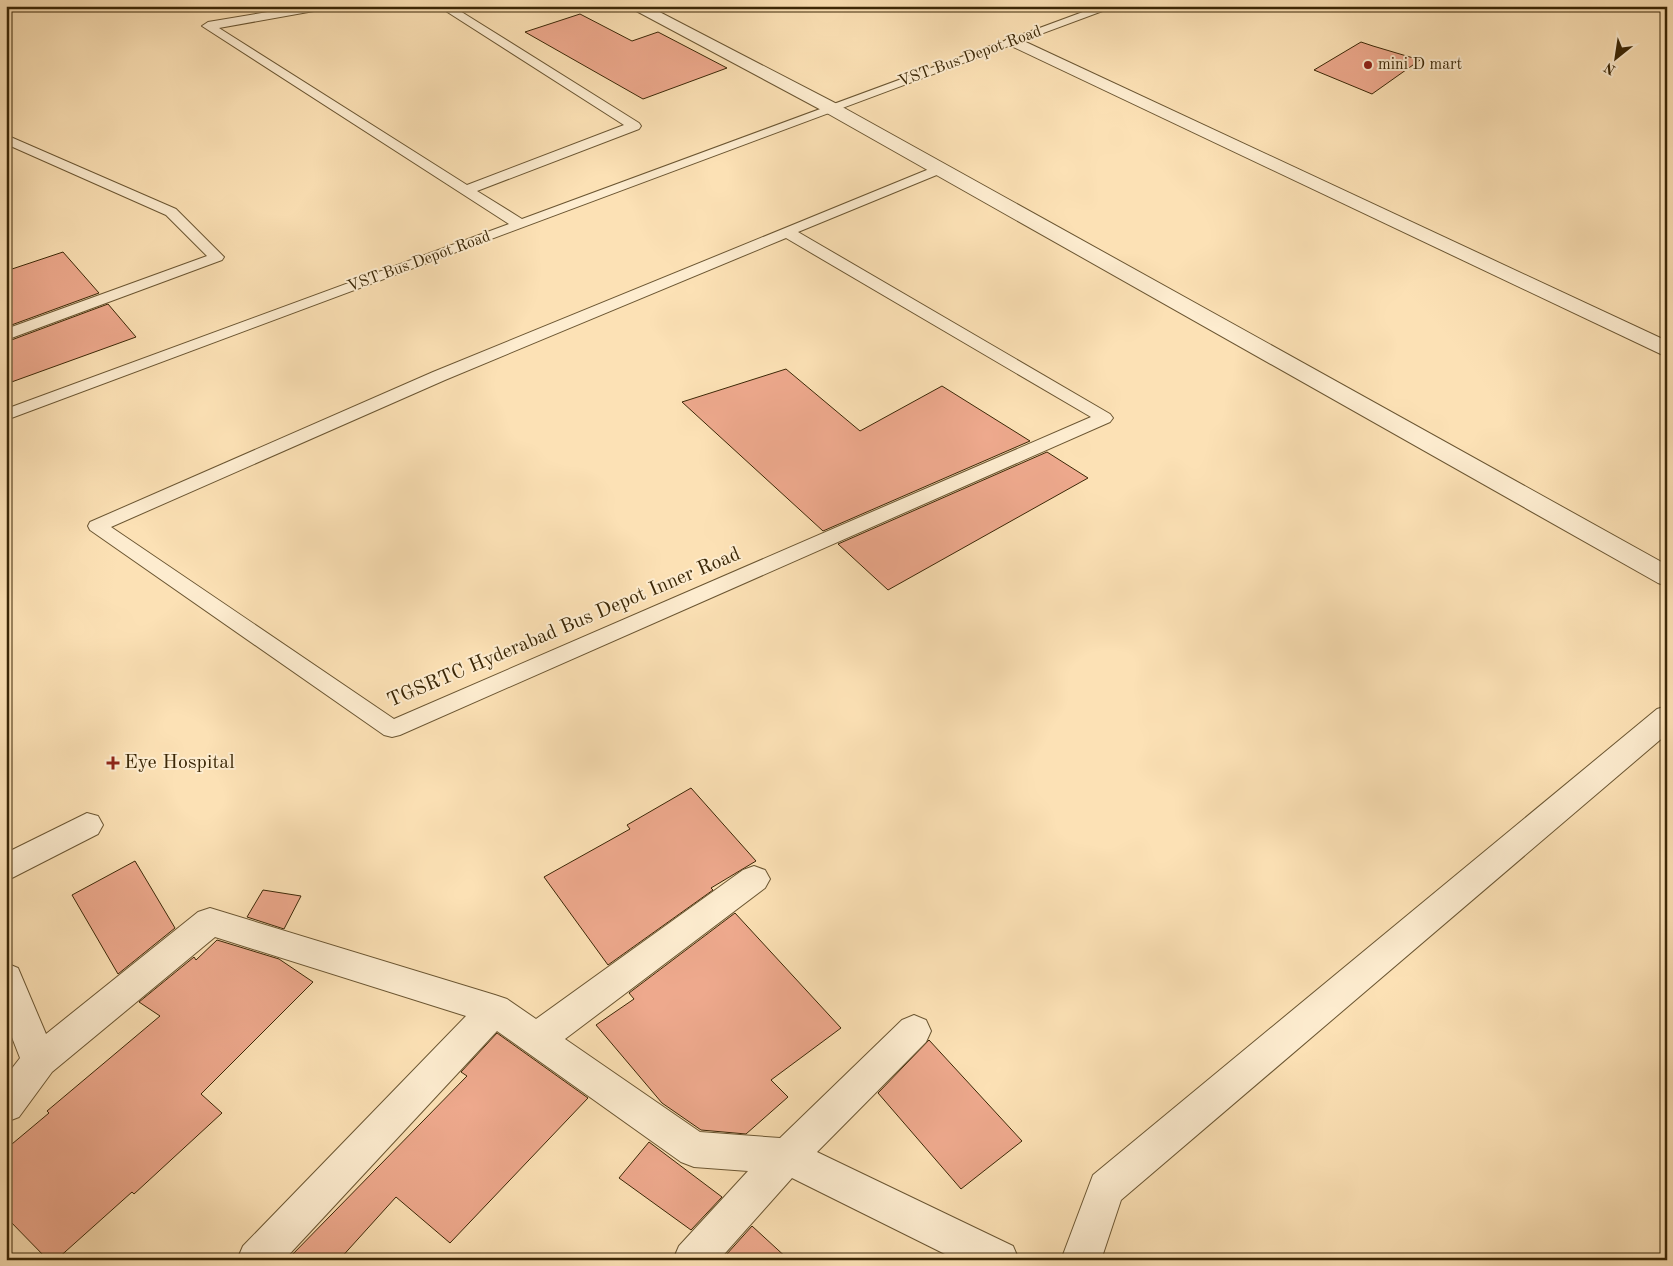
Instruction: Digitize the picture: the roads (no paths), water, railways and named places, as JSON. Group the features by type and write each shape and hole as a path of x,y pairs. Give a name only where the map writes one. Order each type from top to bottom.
{"street":[{"path":"635,6 831,108 1667,577"},
{"path":"1013,41 1667,350"},
{"path":"1081,1260 1106,1188 1667,717"},
{"path":"6,868 87,825"},
{"path":"538,1038 754,879"},
{"path":"6,1106 39,1061 210,922 495,1010 538,1038 694,1149 786,1156 999,1260"},
{"path":"6,978 39,1061"},
{"path":"257,1260 495,1010"},
{"path":"693,1260 786,1156 914,1031"}],"lane":[{"path":"325,6 208,26 520,224"},
{"path":"444,6 634,126 466,190"},
{"name":"VST Bus Depot Road","path":"6,415 1110,6"},
{"path":"6,139 171,212 217,257 6,335"},
{"name":"TGSRTC Hyderabad Bus Depot Inner Road","path":"787,232 1104,418 392,729 97,526 439,376 939,169"}],"place":[{"name":"mini D mart","path":"1368,65"},
{"name":"Eye Hospital","path":"113,763"}]}
